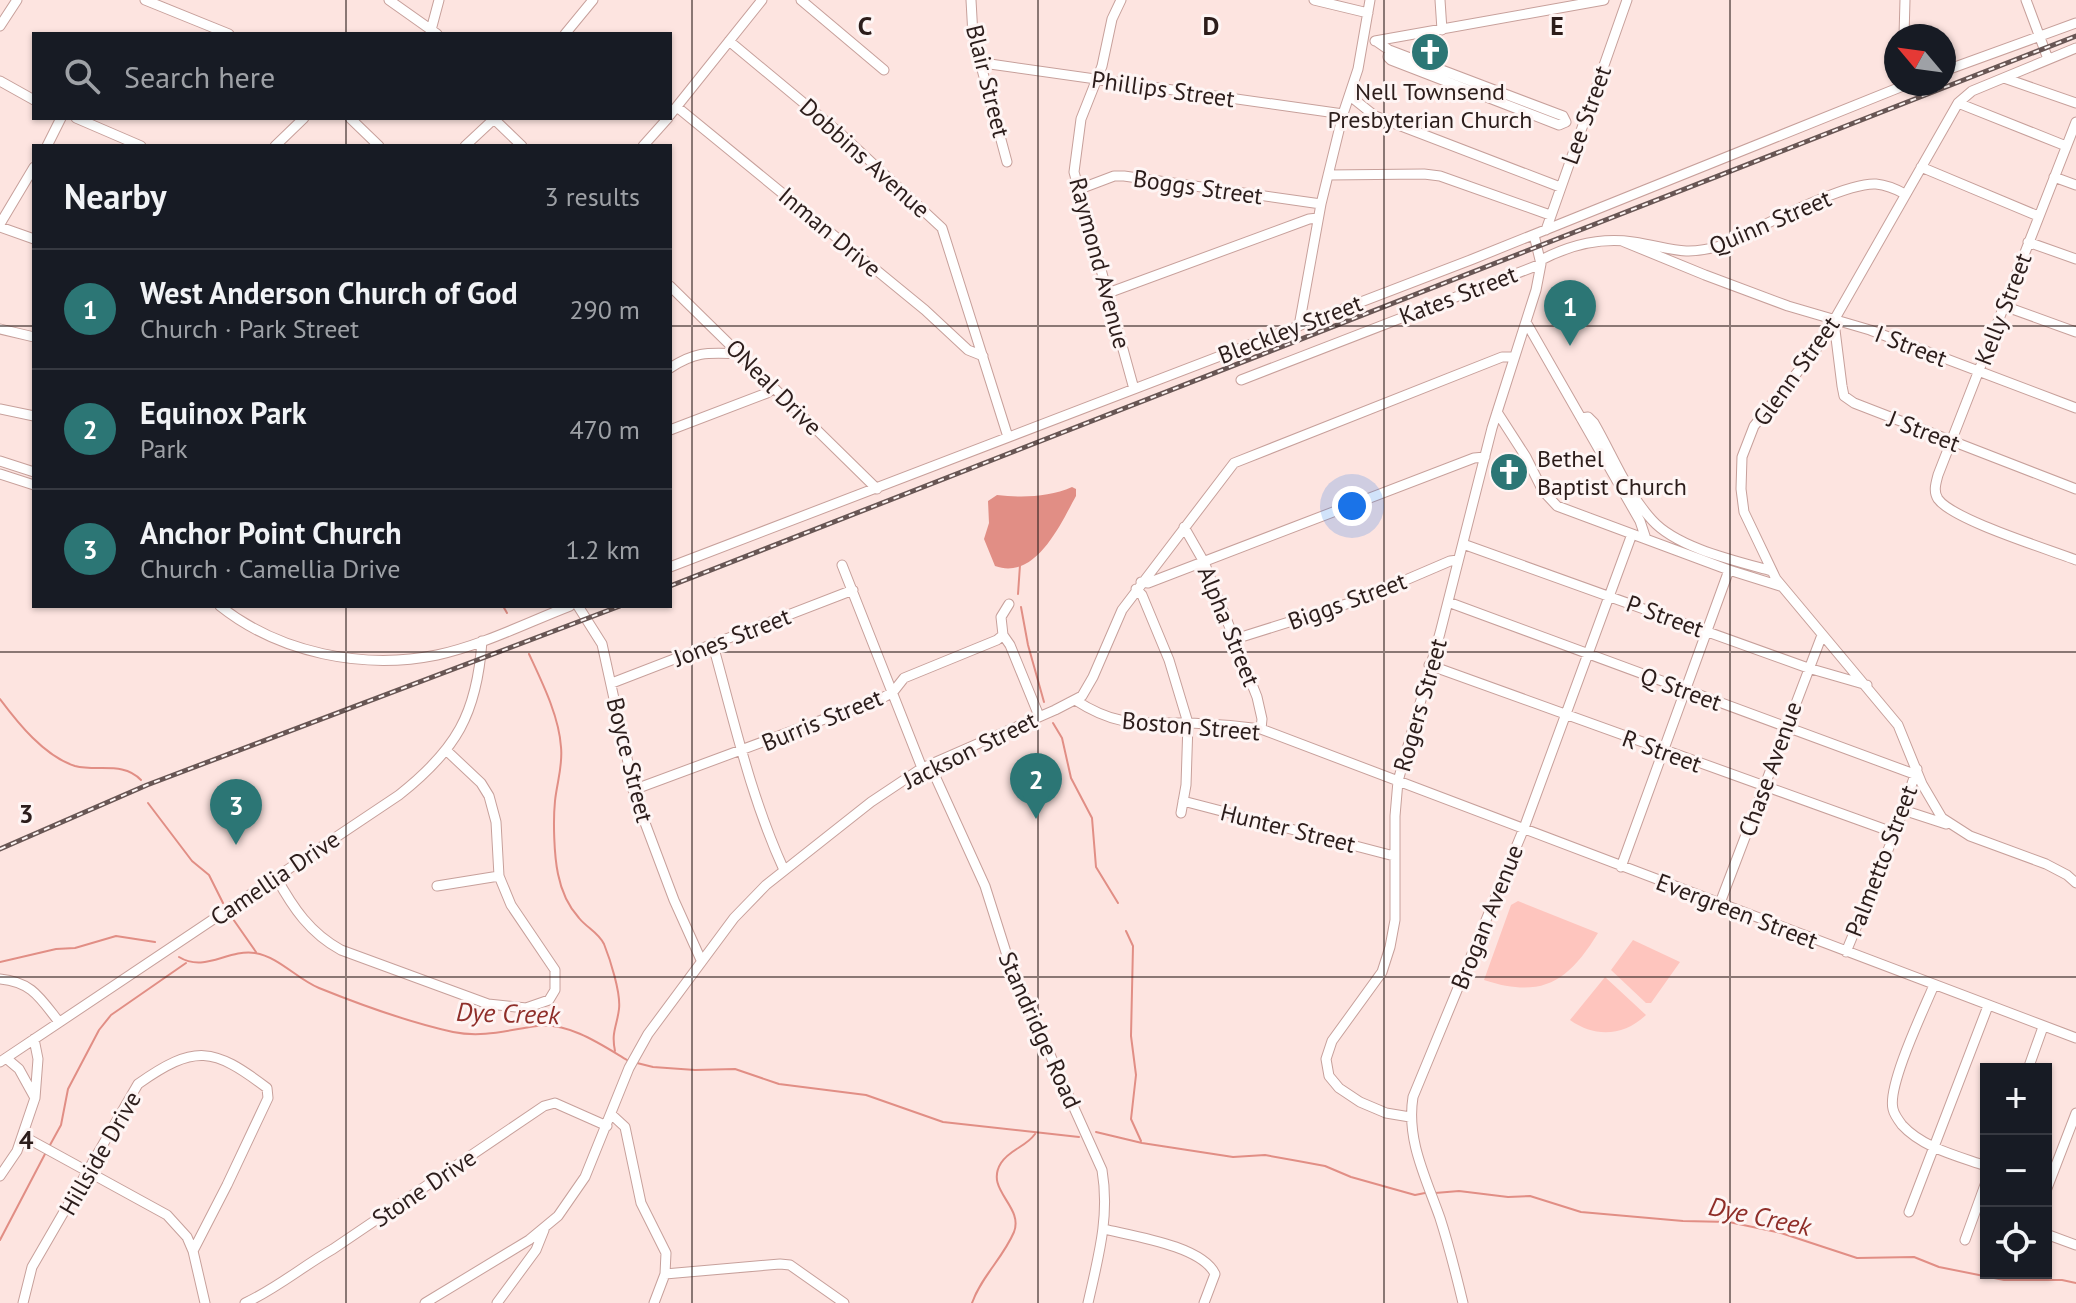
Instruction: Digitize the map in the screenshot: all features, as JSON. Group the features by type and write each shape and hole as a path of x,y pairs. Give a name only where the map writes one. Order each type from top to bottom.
{"street":[{"path":"0,26 17,0"},
{"path":"145,0 224,32"},
{"path":"389,0 434,32 439,0"},
{"path":"567,32 593,0"},
{"path":"672,113 762,0"},
{"path":"801,0 884,70"},
{"name":"Blair Street","path":"971,0 971,24 1007,162"},
{"name":"Raymond Avenue","path":"1121,0 1112,19 1097,79 1081,119 1074,172 1134,389"},
{"path":"1314,0 1368,13"},
{"path":"1299,326 1321,204 1350,96 1370,0"},
{"path":"1440,0 1442,30"},
{"path":"1535,0 1535,13"},
{"path":"1362,43 1604,0"},
{"name":"Lee Street","path":"1546,230 1627,0"},
{"path":"1904,24 1905,0"},
{"path":"2026,0 2048,59"},
{"path":"1956,67 2076,23"},
{"name":"Dobbins Avenue","path":"729,41 841,134 942,228 1008,437"},
{"path":"1376,41 1389,50 1563,116 1566,122 1559,125 1391,60 1389,50"},
{"name":"Glenn Street","path":"1953,827 1931,802 1898,725 1780,586 1744,512 1740,473 1742,457 1754,426 1764,411 1821,343 1958,103 1972,91 2076,48"},
{"name":"Phillips Street","path":"983,65 1343,114"},
{"path":"2004,78 2076,103"},
{"path":"0,81 32,99"},
{"name":"Bleckley Street","path":"672,566 1534,235 1884,94"},
{"path":"1350,96 1375,116 1560,187"},
{"path":"1958,103 2066,146"},
{"name":"Inman Drive","path":"672,115 925,310 968,350 983,356"},
{"path":"48,144 60,120"},
{"path":"81,120 136,144"},
{"path":"277,144 302,120"},
{"path":"352,120 377,144"},
{"path":"467,144 492,120"},
{"path":"496,120 520,144"},
{"path":"645,144 666,120"},
{"name":"Kelly Street","path":"2076,122 1938,475 1935,491 1937,497 1956,513 2076,560"},
{"path":"1921,167 2038,216"},
{"path":"32,170 0,225 32,238"},
{"path":"1328,175 1440,176 1550,215"},
{"name":"Boggs Street","path":"1077,190 1114,176 1124,176 1321,204"},
{"path":"2054,177 2076,185"},
{"name":"Quinn Street","path":"1541,262 1580,243 1622,241 1691,253 1720,246 1822,199 1864,185 1889,186 1905,194"},
{"path":"1108,293 1318,218"},
{"path":"1534,235 1541,262"},
{"name":"I Street","path":"1622,241 1705,275 1834,321 1870,330 2076,408"},
{"path":"2028,242 2076,259"},
{"name":"Rogers Street","path":"1410,1117 1386,1113 1360,1102 1339,1088 1329,1076 1326,1059 1332,1041 1382,972 1395,920 1398,781 1497,412 1526,322 1541,262"},
{"name":"Kates Street","path":"1241,380 1541,262"},
{"name":"ONeal Drive","path":"672,288 877,489"},
{"path":"2004,306 2076,332"},
{"name":"J Street","path":"1834,321 1844,396 1864,408 2076,489"},
{"path":"1526,322 1640,521 1646,539"},
{"path":"0,329 32,337"},
{"path":"672,367 697,354 742,354"},
{"path":"1075,700 1087,688 1114,625 1139,586 1234,463 1502,357 1514,357"},
{"path":"672,429 774,388"},
{"path":"0,409 32,416"},
{"path":"1497,412 1550,500 1570,512 1780,586"},
{"path":"1581,418 1588,417 1594,423 1653,522 1712,554 1772,571"},
{"path":"1139,586 1460,463 1485,457"},
{"path":"0,461 32,471"},
{"path":"0,474 32,484"},
{"name":"Alpha Street","path":"1184,527 1204,562 1235,639 1257,697 1261,729"},
{"name":"Brogan Avenue","path":"1463,1303 1452,1256 1416,1152 1410,1117 1413,1097 1524,828 1632,534"},
{"name":"P Street","path":"1463,544 1808,668 1867,685"},
{"name":"Biggs Street","path":"1235,639 1318,614 1458,560"},
{"name":"Standridge Road","path":"842,565 893,692 985,886 1011,968 1102,1170 1106,1194 1104,1229 1088,1303"},
{"path":"1621,867 1729,570"},
{"path":"1139,586 1169,660 1188,723 1181,813"},
{"name":"Jones Street","path":"612,683 853,590"},
{"name":"Q Street","path":"1448,602 1786,728 1916,772"},
{"path":"1009,604 1001,617 1003,635 1039,716"},
{"path":"223,608 245,624 302,648 377,662 435,655 482,641 565,608"},
{"name":"Boyce Street","path":"579,608 602,644 633,790 674,900 701,960"},
{"name":"Burris Street","path":"633,790 893,692 904,678 1003,635"},
{"name":"Chase Avenue","path":"1720,903 1822,635"},
{"name":"Camellia Drive","path":"3,1060 399,795 447,751 459,732 476,689 482,641"},
{"path":"713,645 741,751 784,870"},
{"name":"R Street","path":"1429,665 1895,833"},
{"name":"Jackson Street","path":"425,1303 544,1230 570,1200 585,1177 638,1050 701,960 748,903 784,870 871,802 926,766 1075,700"},
{"name":"Boston Street","path":"1075,700 1103,717 1123,722 1261,729 1398,781"},
{"path":"276,877 303,920 322,939 341,950 488,1004 526,1008 549,1000 555,990 555,970 511,905 499,876 494,808 481,783 447,751"},
{"name":"Palmetto Street","path":"1846,952 1895,833 1916,772"},
{"name":"Evergreen Street","path":"1398,781 2076,1038"},
{"name":"Hunter Street","path":"1183,801 1394,856"},
{"name":"Glenn Street","path":"1903,810 2046,864 2076,883"},
{"path":"437,886 499,876"},
{"path":"0,979 17,981 31,988 59,1022"},
{"path":"1934,985 1902,1065 1892,1096 1893,1109 1904,1127 1934,1147 1980,1164"},
{"path":"1909,1212 1988,1006"},
{"path":"2030,1063 2043,1027"},
{"path":"0,1176 23,1136 35,1098 38,1059 34,1039"},
{"name":"Hillside Drive","path":"23,1303 32,1267 138,1084 194,1055 215,1056 234,1063 267,1088 268,1098 193,1251"},
{"path":"3,1060 19,1069 35,1098"},
{"name":"Stone Drive","path":"245,1303 268,1292 544,1106 555,1103 607,1126"},
{"path":"2052,1174 2076,1113"},
{"path":"612,1115 625,1127 641,1203 666,1253 665,1274 654,1303"},
{"path":"23,1136 167,1215 187,1237 205,1303"},
{"path":"1965,1240 1980,1199"},
{"path":"1104,1229 1161,1243 1205,1261 1215,1274 1204,1303"},
{"path":"497,1303 536,1250 544,1230"},
{"path":"2052,1236 2076,1245"},
{"path":"665,1274 790,1265 844,1303"}],"shaded area":[{"path":"1072,487 1076,489 1076,496 1055,534 1035,558 1010,568 995,566 984,539 989,523 988,501 997,495 1036,496"},
{"path":"1518,901 1598,933 1576,964 1552,982 1522,988 1484,980 1511,905"},
{"path":"1633,940 1680,962 1651,1003 1646,1003 1611,970"},
{"path":"1605,977 1646,1015 1628,1027 1609,1032 1589,1030 1570,1020"}],"waterway":[{"path":"1018,594 1020,565"},
{"path":"1021,607 1044,702"},
{"path":"504,608 507,613"},
{"path":"529,654 549,699 560,735 561,761 554,818 558,874 572,908 602,940 609,958 619,1002 615,1051"},
{"path":"0,699 33,738 53,755 75,766 126,771 141,780"},
{"path":"1053,723 1062,738 1071,778 1092,818 1096,867 1118,903"},
{"path":"148,803 192,861 209,875 223,903"},
{"path":"233,919 256,952"},
{"path":"1126,931 1133,946 1131,1036 1136,1075 1131,1119 1141,1141"},
{"name":"Dye Creek","path":"0,962 56,949 75,948 116,936 155,942"},
{"name":"Dye Creek","path":"179,957 198,963 235,954 264,955 319,988 419,1023 475,1034 537,1026 561,1028 585,1036 627,1060"},
{"path":"50,1145 61,1125 68,1089 99,1030 111,1015 186,963"},
{"name":"Dye Creek","path":"637,1063 695,1070 735,1069 779,1084 866,1095 943,1122 1079,1137"},
{"name":"Dye Creek","path":"1096,1132 1142,1143 1233,1157 1265,1155 1325,1166 1351,1177 1415,1195 1425,1193"},
{"path":"972,1303 1014,1232 1016,1223 1000,1190 997,1173 1005,1158 1035,1134"},
{"path":"0,1240 45,1154"},
{"name":"Dye Creek","path":"1435,1193 1459,1191 1508,1197 1530,1196 1581,1212 1729,1222 1781,1233 1857,1258 1914,1257 1939,1267 2004,1280 2062,1280 2076,1283"}],"railway":[{"path":"672,585 2076,36"},
{"path":"0,849 147,785 615,608"}],"place":[{"name":"Nell Townsend Presbyterian Church","path":"1430,52"},
{"name":"West Anderson Church of God","path":"1570,346"},
{"name":"Bethel Baptist Church","path":"1509,472"},
{"name":"Equinox Park","path":"1036,819"},
{"name":"Anchor Point Church","path":"236,845"}]}
